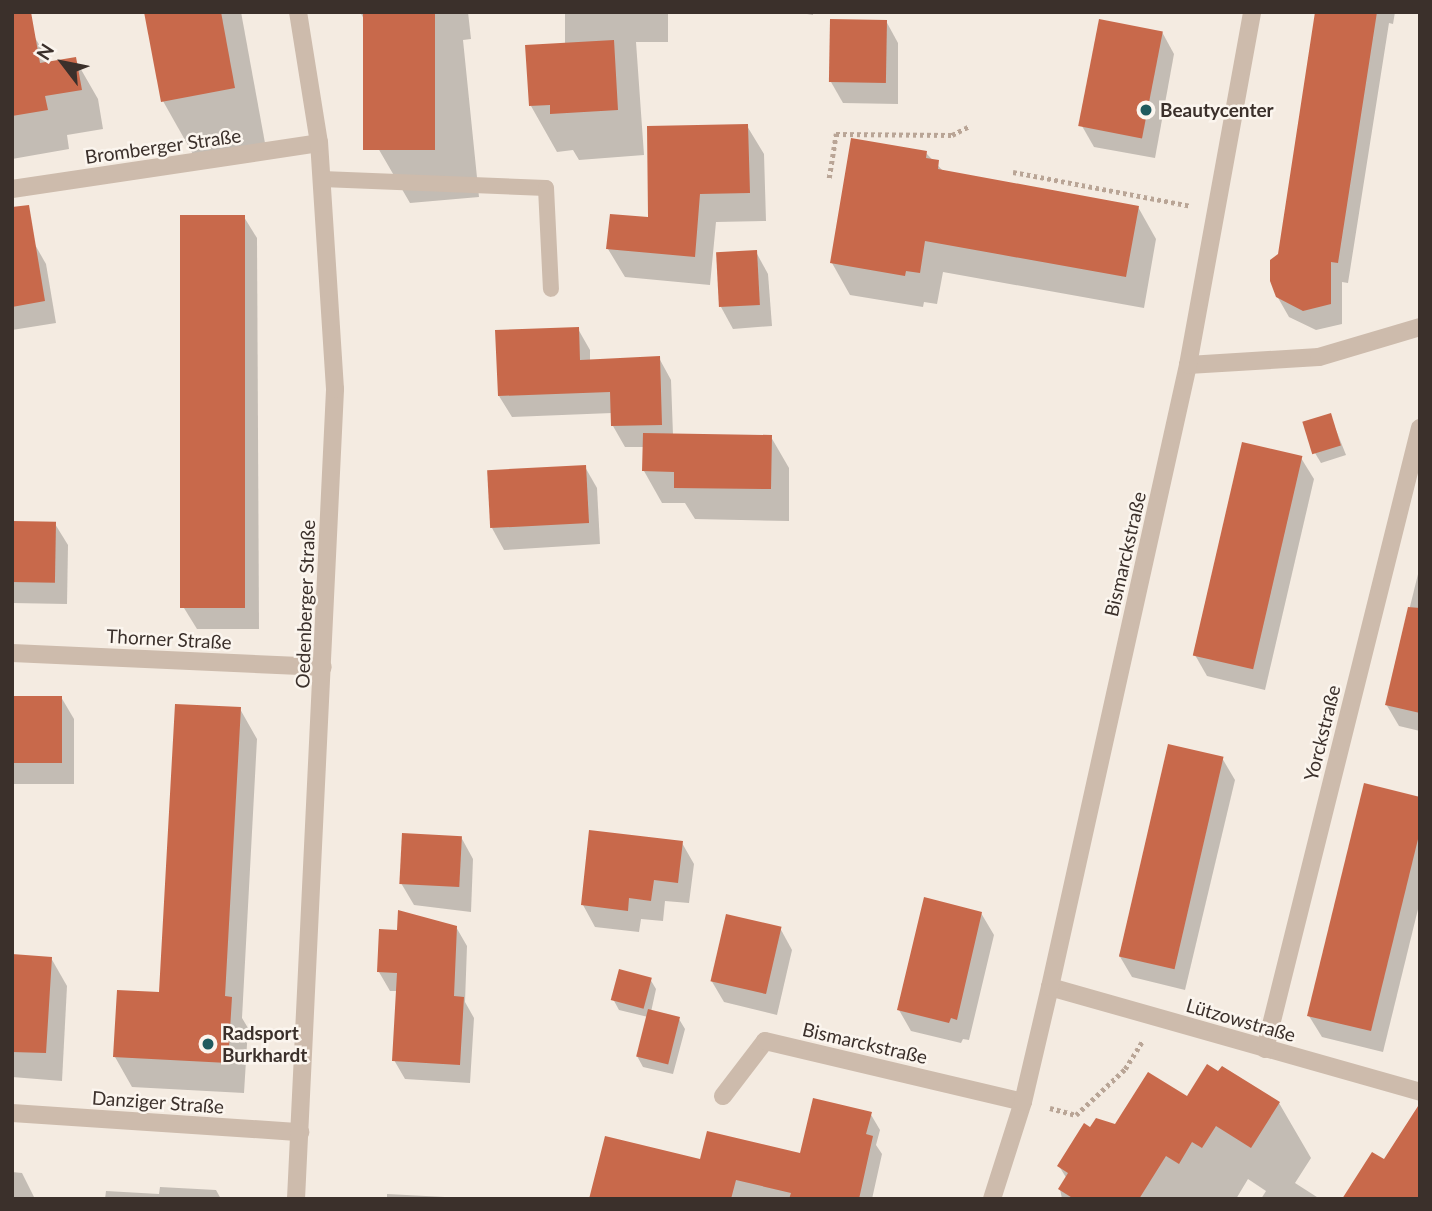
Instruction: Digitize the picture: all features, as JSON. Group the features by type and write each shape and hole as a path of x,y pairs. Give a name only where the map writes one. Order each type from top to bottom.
{"street":[{"name":"Oedenberger Straße","path":"296,1199 335,388 319,144 298,12"},
{"name":"Bismarckstraße","path":"992,1199 1023,1102 1188,365 1252,12"},
{"name":"Bromberger Straße","path":"12,189 319,144"},
{"path":"1188,365 1319,357 1420,327"},
{"name":"Yorckstraße","path":"1265,1049 1420,428"},
{"name":"Thorner Straße","path":"12,653 323,667"},
{"name":"Lützowstraße","path":"1050,987 1420,1092"},
{"name":"Bismarckstraße","path":"723,1096 765,1041 1023,1102"},
{"name":"Danziger Straße","path":"12,1113 300,1132"}],"lane":[{"path":"322,179 545,188 551,289"}],"path":[{"path":"829,178 836,134 953,135 970,126"},
{"path":"1013,172 1217,211"},
{"path":"1023,1102 1076,1115 1125,1069 1144,1039 1156,1043"}],"building":[{"path":"12,12 31,12 40,63 76,57 82,90 45,96 48,110 12,116"},
{"path":"144,12 221,12 235,88 161,102"},
{"path":"363,12 435,12 435,150 363,150"},
{"path":"1315,12 1377,12 1338,263 1331,262 1331,304 1303,311 1276,297 1270,281 1270,260 1278,254"},
{"path":"830,19 887,20 886,83 829,82"},
{"path":"1099,19 1163,31 1142,138 1078,126"},
{"path":"614,40 618,110 550,114 550,105 529,106 525,45"},
{"path":"748,124 750,193 700,194 695,257 606,249 610,214 648,217 647,126"},
{"path":"851,138 927,151 926,158 939,160 938,169 1139,206 1126,277 925,241 920,273 906,271 905,276 830,263"},
{"path":"29,205 45,301 12,307 12,207"},
{"path":"180,215 245,215 245,608 180,608"},
{"path":"757,250 760,305 719,307 716,252"},
{"path":"579,327 580,360 660,356 662,425 611,426 610,392 498,396 495,330"},
{"path":"1331,413 1341,446 1312,454 1302,422"},
{"path":"643,433 772,435 771,489 674,488 674,472 642,471"},
{"path":"1242,442 1302,456 1253,669 1193,655"},
{"path":"586,465 589,523 490,528 487,470"},
{"path":"12,521 56,522 55,583 12,582"},
{"path":"1408,607 1420,608 1420,713 1385,705"},
{"path":"12,696 62,696 62,763 12,763"},
{"path":"175,704 241,707 225,996 232,997 228,1063 113,1057 117,990 159,992"},
{"path":"1168,744 1224,757 1174,969 1119,956"},
{"path":"1364,783 1420,797 1420,831 1371,1031 1307,1016"},
{"path":"589,830 683,841 678,883 654,880 651,901 629,898 628,911 581,905"},
{"path":"402,833 462,836 459,887 399,884"},
{"path":"924,897 982,912 957,1020 951,1018 949,1023 897,1010"},
{"path":"398,910 457,926 454,996 464,997 460,1065 392,1061 397,973 377,972 379,929 397,930"},
{"path":"726,914 782,927 766,994 710,981"},
{"path":"12,954 52,957 46,1053 12,1052"},
{"path":"619,969 652,978 644,1009 611,1000"},
{"path":"648,1009 680,1017 668,1065 636,1057"},
{"path":"1207,1064 1218,1071 1222,1066 1280,1102 1251,1148 1216,1126 1202,1148 1192,1142 1179,1164 1166,1156 1139,1199 1074,1199 1058,1189 1068,1173 1057,1166 1084,1123 1090,1127 1096,1118 1115,1124 1148,1072 1187,1096"},
{"path":"813,1098 872,1112 866,1134 873,1136 859,1199 789,1199 791,1193 736,1180 731,1199 589,1199 605,1136 700,1159 707,1131 800,1153"},
{"path":"1420,1103 1420,1199 1342,1199 1372,1152 1384,1159"}],"place":[{"name":"Beautycenter","path":"1146,110"},
{"name":"Radsport Burkhardt","path":"208,1044"}]}
